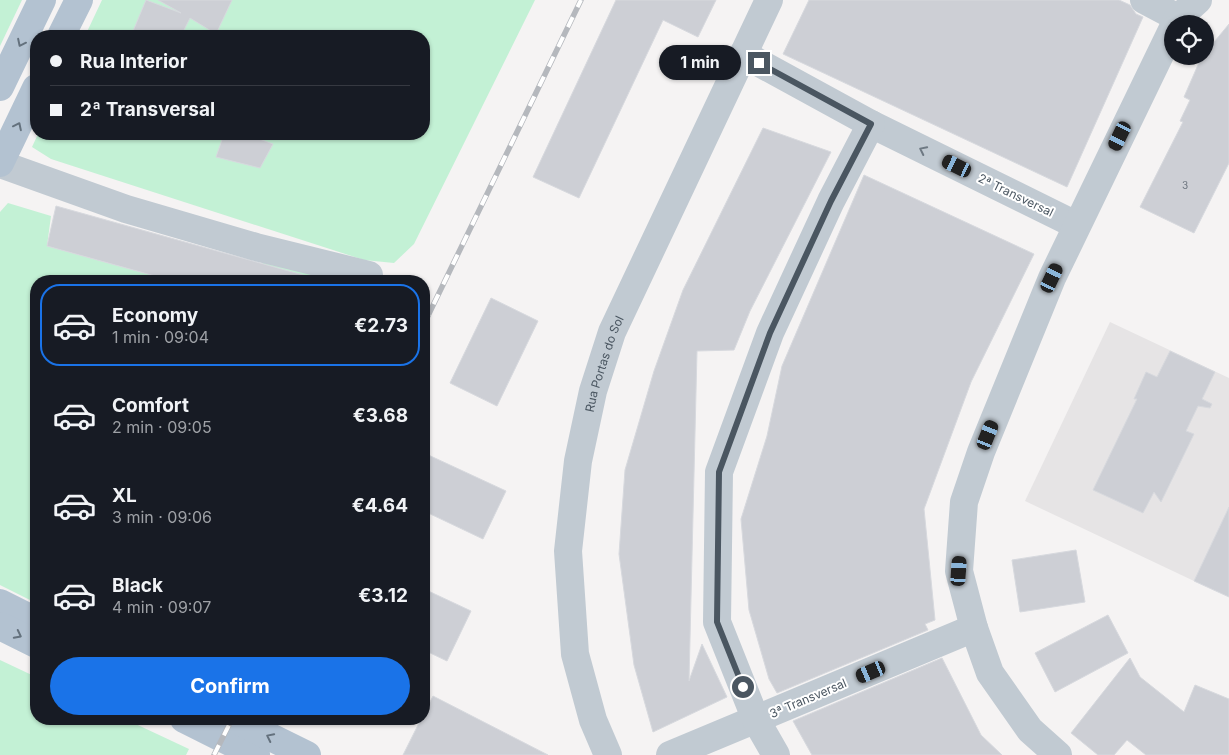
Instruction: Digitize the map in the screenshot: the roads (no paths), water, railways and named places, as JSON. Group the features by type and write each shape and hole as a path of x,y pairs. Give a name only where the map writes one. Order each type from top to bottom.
{"main road":[{"path":"0,87 42,0"},
{"path":"64,30 79,0"},
{"path":"0,164 30,101"},
{"path":"0,603 30,618"},
{"path":"0,626 30,641"},
{"path":"196,725 256,755"},
{"path":"246,725 306,755"}],"street":[{"name":"Rua Portas do Sol","path":"608,755 593,720 576,654 568,551 578,461 593,391 612,332 769,0"},
{"path":"1144,0 1164,15"},
{"path":"1184,15 1198,0"},
{"path":"1058,755 1030,730 990,673 974,628 959,571 964,502 981,452 1052,278 1164,46"},
{"name":"2ª Transversal","path":"743,54 871,124 1076,225"},
{"path":"776,755 756,720 717,622 719,472 770,333 831,201 871,124"},
{"path":"0,164 126,209 256,247 369,275"},
{"name":"3ª Transversal","path":"670,755 974,628"}],"railway":[{"path":"430,312 581,0"},
{"path":"214,755 229,725"}]}
